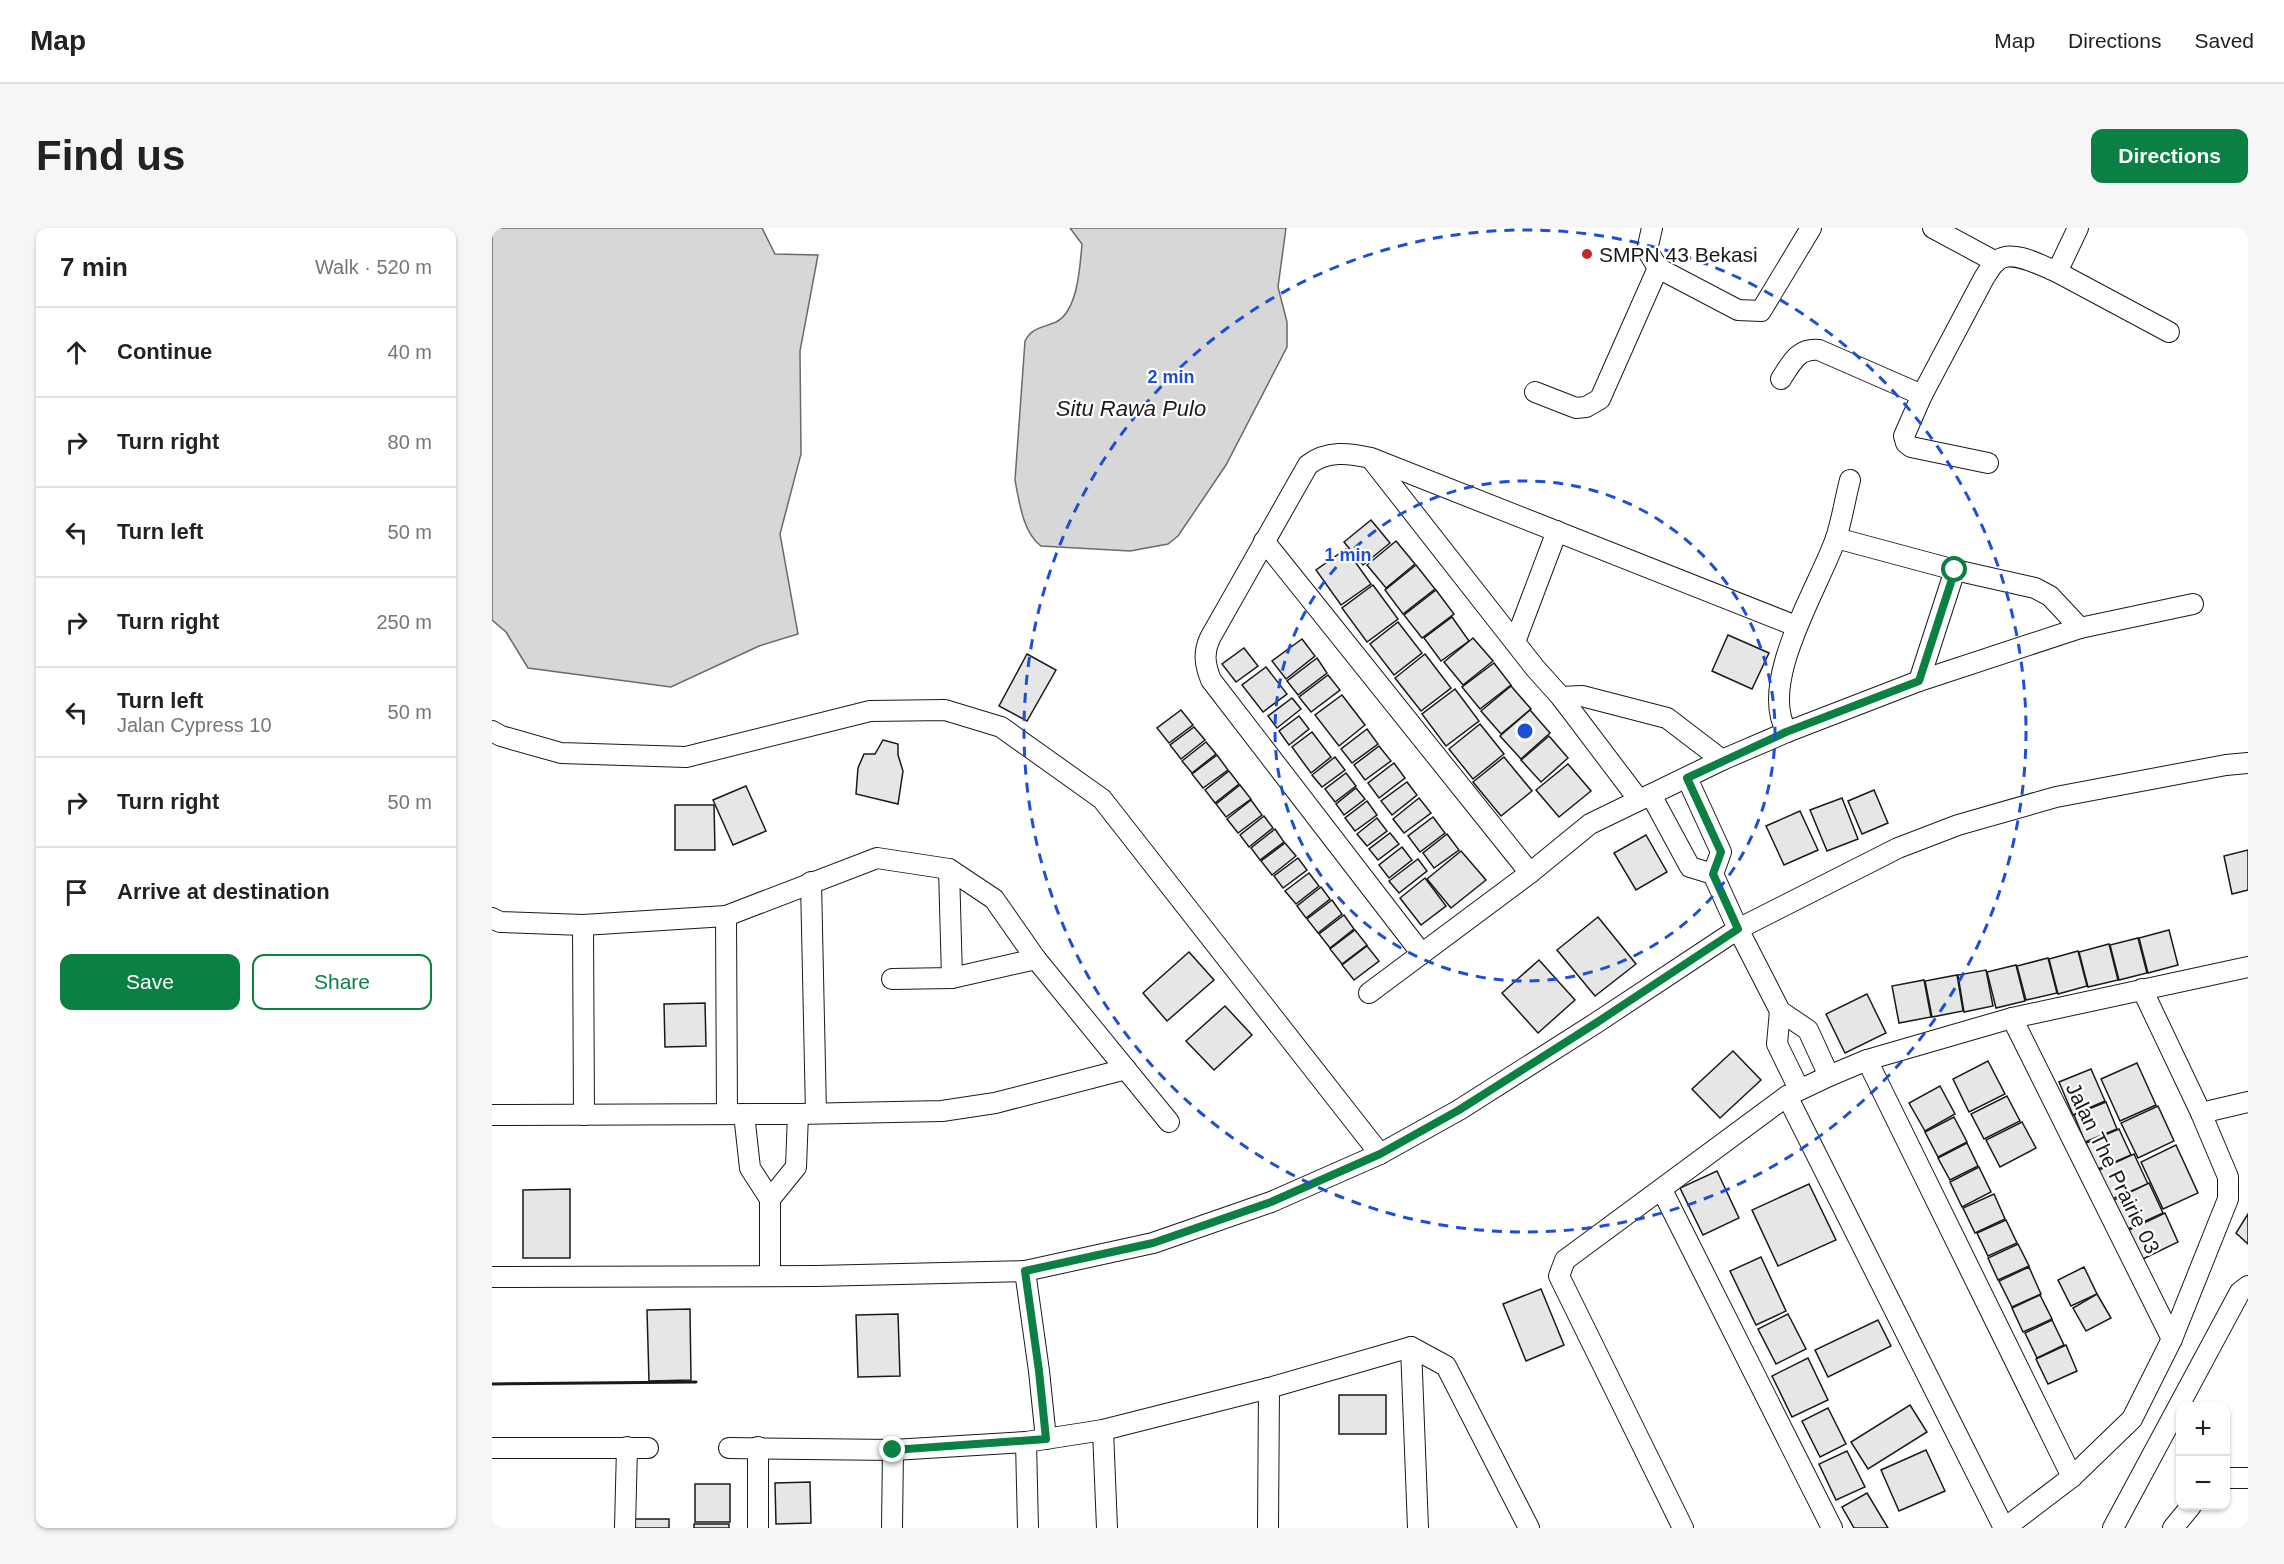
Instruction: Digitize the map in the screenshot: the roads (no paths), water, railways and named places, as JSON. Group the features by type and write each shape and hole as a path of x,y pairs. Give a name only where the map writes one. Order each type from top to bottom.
{"street":[{"path":"1652,228 1647,250 1658,268 1738,310 1761,311 1811,228"},
{"path":"1933,228 1996,261"},
{"path":"2057,272 2078,228"},
{"path":"1988,463 1911,447 1906,443 1904,436 1922,395 1984,278 1996,261 2002,257 2014,256 2057,272 2169,332"},
{"path":"1535,392 1576,408 1586,407 1600,399 1658,268"},
{"path":"1781,379 1796,356 1810,349 1819,350 1922,395"},
{"path":"1422,954 1211,680 1205,659 1207,644 1308,465 1315,459 1326,455 1352,454 1371,458 1796,626"},
{"path":"1371,458 1515,642 1645,797 1690,867 1713,874"},
{"path":"1786,732 1778,712 1778,692 1796,626 1836,538 1850,480"},
{"path":"1515,642 1557,531"},
{"path":"1836,538 2043,591 2080,628"},
{"path":"1264,541 1530,873"},
{"path":"1919,681 1955,570"},
{"path":"1369,993 1530,873 1590,824 1722,760 1786,732 1919,681 2080,628 2193,604"},
{"path":"1562,697 1582,696 1667,718 1722,760"},
{"path":"492,731 501,736 561,753 686,757 870,711 945,710 1000,727 1102,799 1380,1154"},
{"path":"492,1277 770,1276 1025,1271 1153,1243 1271,1202 1380,1154 1459,1110 1738,929 1898,848 1958,825 2056,797 2226,765 2248,764"},
{"path":"1687,778 1721,852 1713,874 1738,929 1780,1011 1808,1030 1829,1076"},
{"path":"492,918 500,922 583,925 726,916 877,858 949,869 994,899 1036,959 1169,1122"},
{"path":"949,869 952,978"},
{"path":"770,1199 796,1167 807,1114 811,882"},
{"path":"726,916 735,1114 750,1168 770,1199 770,1276"},
{"path":"583,925 584,1115"},
{"path":"892,979 952,978 1036,959"},
{"path":"1683,1528 1559,1276 1565,1260 1793,1093 1829,1076 1867,1060 2012,1018 2248,967"},
{"path":"1780,1011 1777,1044 1793,1093 2004,1528 2072,1477 2132,1419 2172,1339 2228,1199 2228,1177 2201,1113 2142,989"},
{"name":"Jalan The Prairie 03","path":"2012,1018 2172,1339"},
{"path":"1867,1060 2072,1477"},
{"path":"492,1115 942,1111 968,1108 1126,1069"},
{"path":"2201,1113 2248,1102"},
{"path":"1662,1190 1832,1528"},
{"path":"1025,1271 1046,1439"},
{"path":"2113,1528 2240,1292 2248,1286"},
{"path":"1411,1347 1418,1528"},
{"path":"729,1448 893,1450 1026,1442 1103,1430 1269,1388 1411,1347 1446,1366 1529,1528"},
{"path":"1268,1528 1269,1388"},
{"path":"1103,1430 1107,1528"},
{"path":"1026,1442 1028,1528"},
{"path":"625,1528 627,1447"},
{"path":"758,1447 759,1528"},
{"path":"492,1448 648,1448"},
{"path":"892,1528 893,1450"},
{"path":"2230,1478 2248,1478"},
{"path":"2173,1528 2188,1510"}],"water":[{"path":"492,228 762,228 775,254 818,255 800,351 801,454 780,534 798,634 759,646 671,687 528,668 506,632 492,620"},
{"name":"Situ Rawa Pulo","path":"1070,228 1286,228 1278,287 1287,322 1287,347 1226,465 1178,536 1168,544 1130,551 1041,546 1030,533 1023,516 1015,480 1025,341 1034,330 1056,322 1063,316 1073,298 1079,275 1082,244"}],"place":[{"name":"SMPN 43 Bekasi","path":"1587,254"}]}
